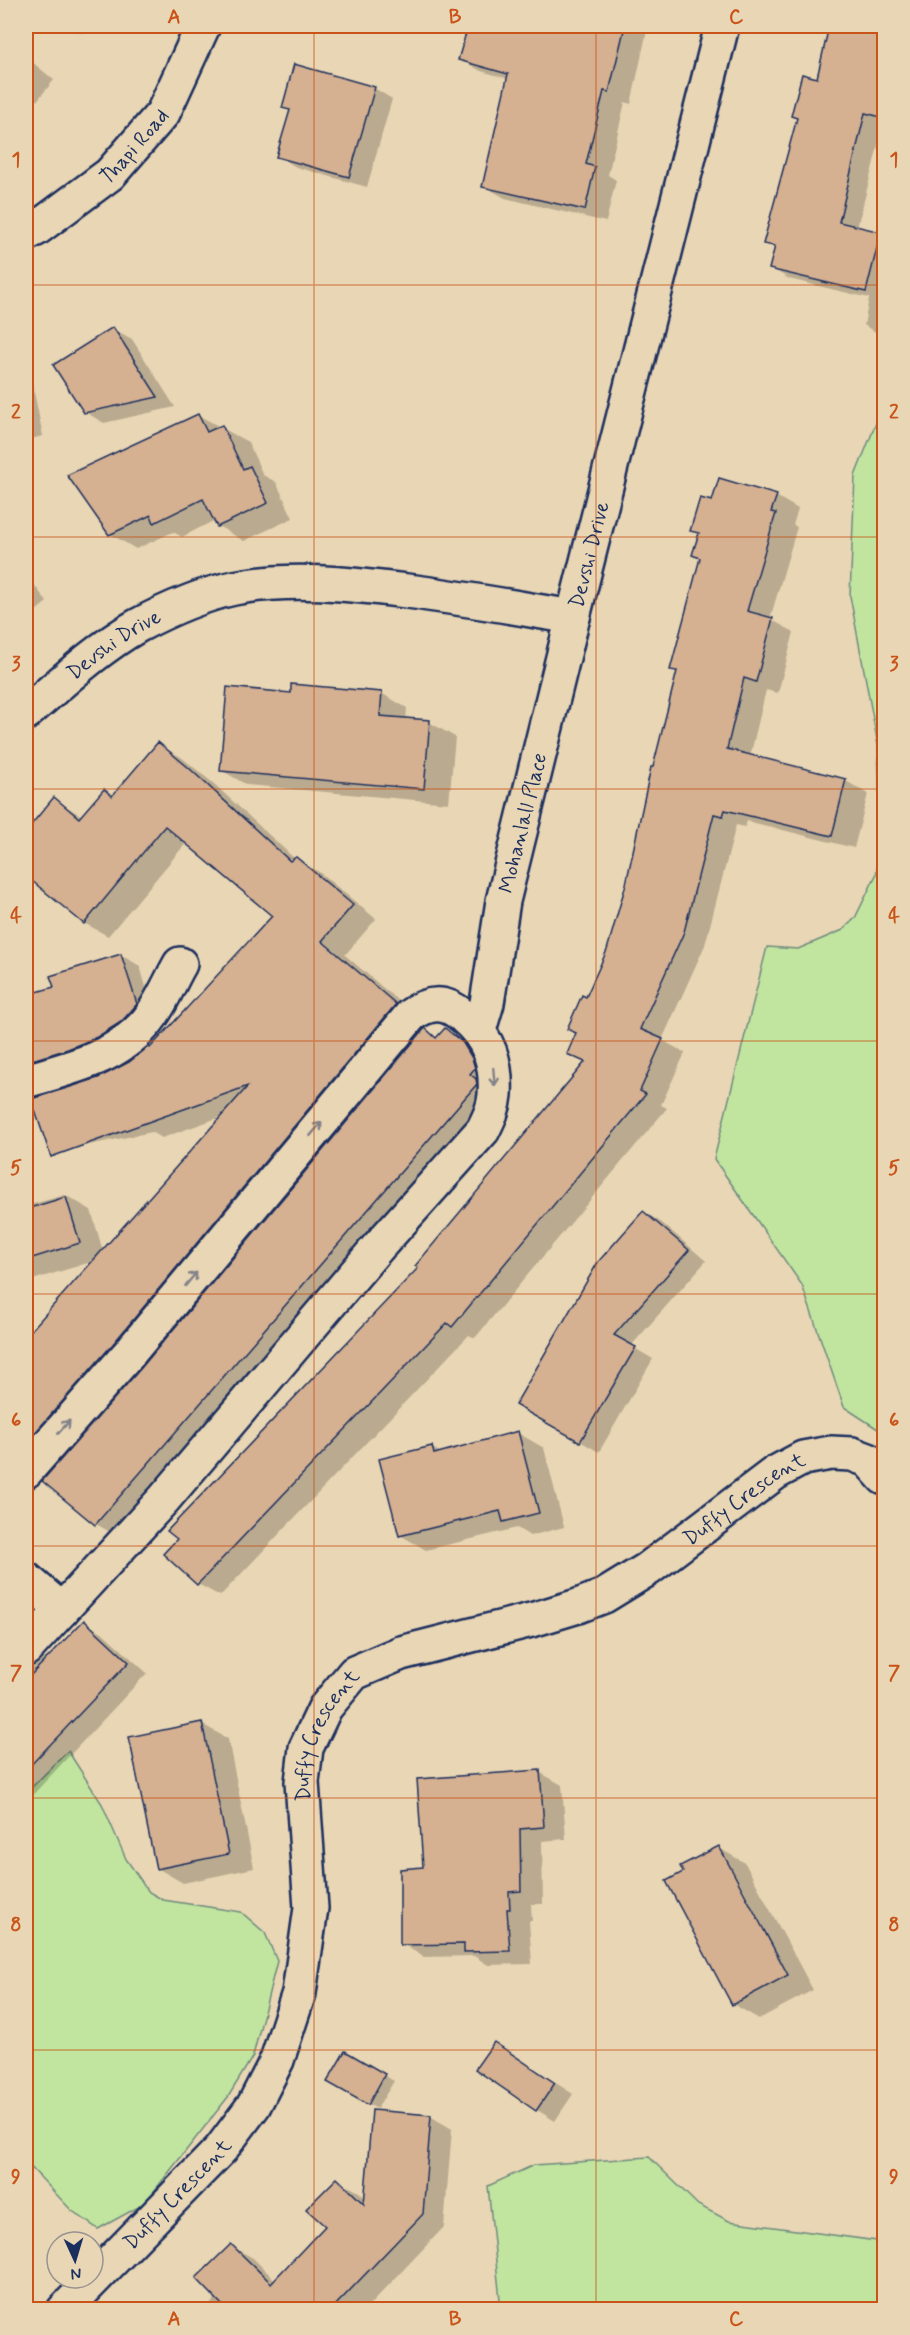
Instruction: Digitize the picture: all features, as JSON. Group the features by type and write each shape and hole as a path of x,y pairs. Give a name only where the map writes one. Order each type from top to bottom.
{"street":[{"name":"Thapi Road","path":"26,234 110,174 163,113 204,26"},
{"name":"Devshi Drive","path":"26,713 94,657 137,627 198,598 234,588 268,584 346,583 467,599 573,617 722,26"},
{"name":"Mohanlall Place","path":"479,1030 487,1003 503,902 573,617"},
{"path":"26,1081 91,1062 135,1033 147,1022 180,964"},
{"path":"26,1471 127,1356 411,1015 421,1007 439,1003 459,1012 479,1030 489,1052 495,1074 492,1113 483,1130 378,1247 164,1499 26,1649"},
{"name":"Duffy Crescent","path":"64,2310 221,2149 254,2105 277,2061 299,1993 311,1908 302,1782 306,1748 325,1708 354,1673 401,1653 535,1619 604,1596 648,1569 776,1473 803,1458 831,1453 852,1454 868,1460 885,1478"},
{"path":"26,1579 62,1610"}],"green space":[{"path":"884,403 884,1433 844,1407 802,1285 714,1159 767,947 798,949 843,930 855,918 876,875 881,842 878,745 850,596 855,476"},
{"path":"68,1751 102,1804 126,1859 149,1892 163,1900 241,1912 265,1933 277,1961 253,2056 228,2097 144,2204 98,2229 71,2210 26,2162 26,1793"},
{"path":"649,2157 698,2205 729,2221 884,2242 884,2309 501,2309 488,2186 534,2165"}],"building":[{"path":"468,26 625,26 609,92 604,91 586,164 595,167 585,210 482,187 508,74 458,60"},
{"path":"829,26 885,26 885,118 865,113 839,222 881,232 866,292 769,269 775,246 763,244 797,118 791,116 802,74 817,78"},
{"path":"294,64 375,87 349,177 276,157 290,110 282,108"},
{"path":"113,327 158,397 84,413 53,365"},
{"path":"198,414 207,432 222,425 243,469 250,466 268,503 217,527 203,499 154,523 151,515 109,535 67,475"},
{"path":"719,478 777,495 771,512 776,513 747,611 773,618 756,682 744,678 727,749 846,779 832,836 725,810 723,816 714,814 684,932 640,1029 663,1039 640,1091 646,1094 452,1327 447,1323 197,1585 163,1554 177,1539 167,1531 418,1268 415,1266 585,1062 567,1054 576,1033 567,1029 582,995 586,997 607,950 626,884 651,767 653,767 677,671 670,670 700,558 692,555 699,533 690,531 700,498 712,501"},
{"path":"291,684 382,692 380,716 430,720 424,789 220,771 227,687 291,693"},
{"path":"158,742 290,861 296,857 353,905 322,941 396,1004 113,1344 26,1443 26,1336 248,1086 51,1157 31,1099 98,1078 129,1062 149,1046 150,1048 272,916 165,826 84,924 26,876 26,831 54,797 79,818 104,789 112,796"},
{"path":"121,954 137,1004 131,1011 121,1022 97,1037 26,1062 26,995 54,987 50,976"},
{"path":"425,1028 436,1038 445,1028 463,1043 472,1058 475,1068 470,1074 476,1079 477,1084 95,1525 42,1481 141,1368"},
{"path":"66,1197 80,1243 26,1260 26,1209"},
{"path":"643,1211 689,1250 614,1335 636,1347 580,1442 515,1405 598,1262"},
{"path":"518,1431 539,1513 503,1522 500,1511 399,1536 379,1459 432,1446 434,1454"},
{"path":"84,1620 129,1662 26,1770 26,1680"},
{"path":"202,1722 229,1854 156,1869 129,1737"},
{"path":"540,1770 544,1827 520,1829 521,1891 509,1892 510,1909 507,1909 510,1951 464,1952 464,1944 400,1945 400,1869 423,1867 417,1779"},
{"path":"719,1846 788,1975 732,2005 666,1881 683,1872 680,1866"},
{"path":"494,2042 555,2083 536,2111 475,2069"},
{"path":"345,2051 385,2074 368,2105 327,2082"},
{"path":"372,2110 431,2115 423,2214 331,2310 227,2310 196,2278 231,2244 271,2283 325,2226 306,2209 337,2178 364,2204"}]}
